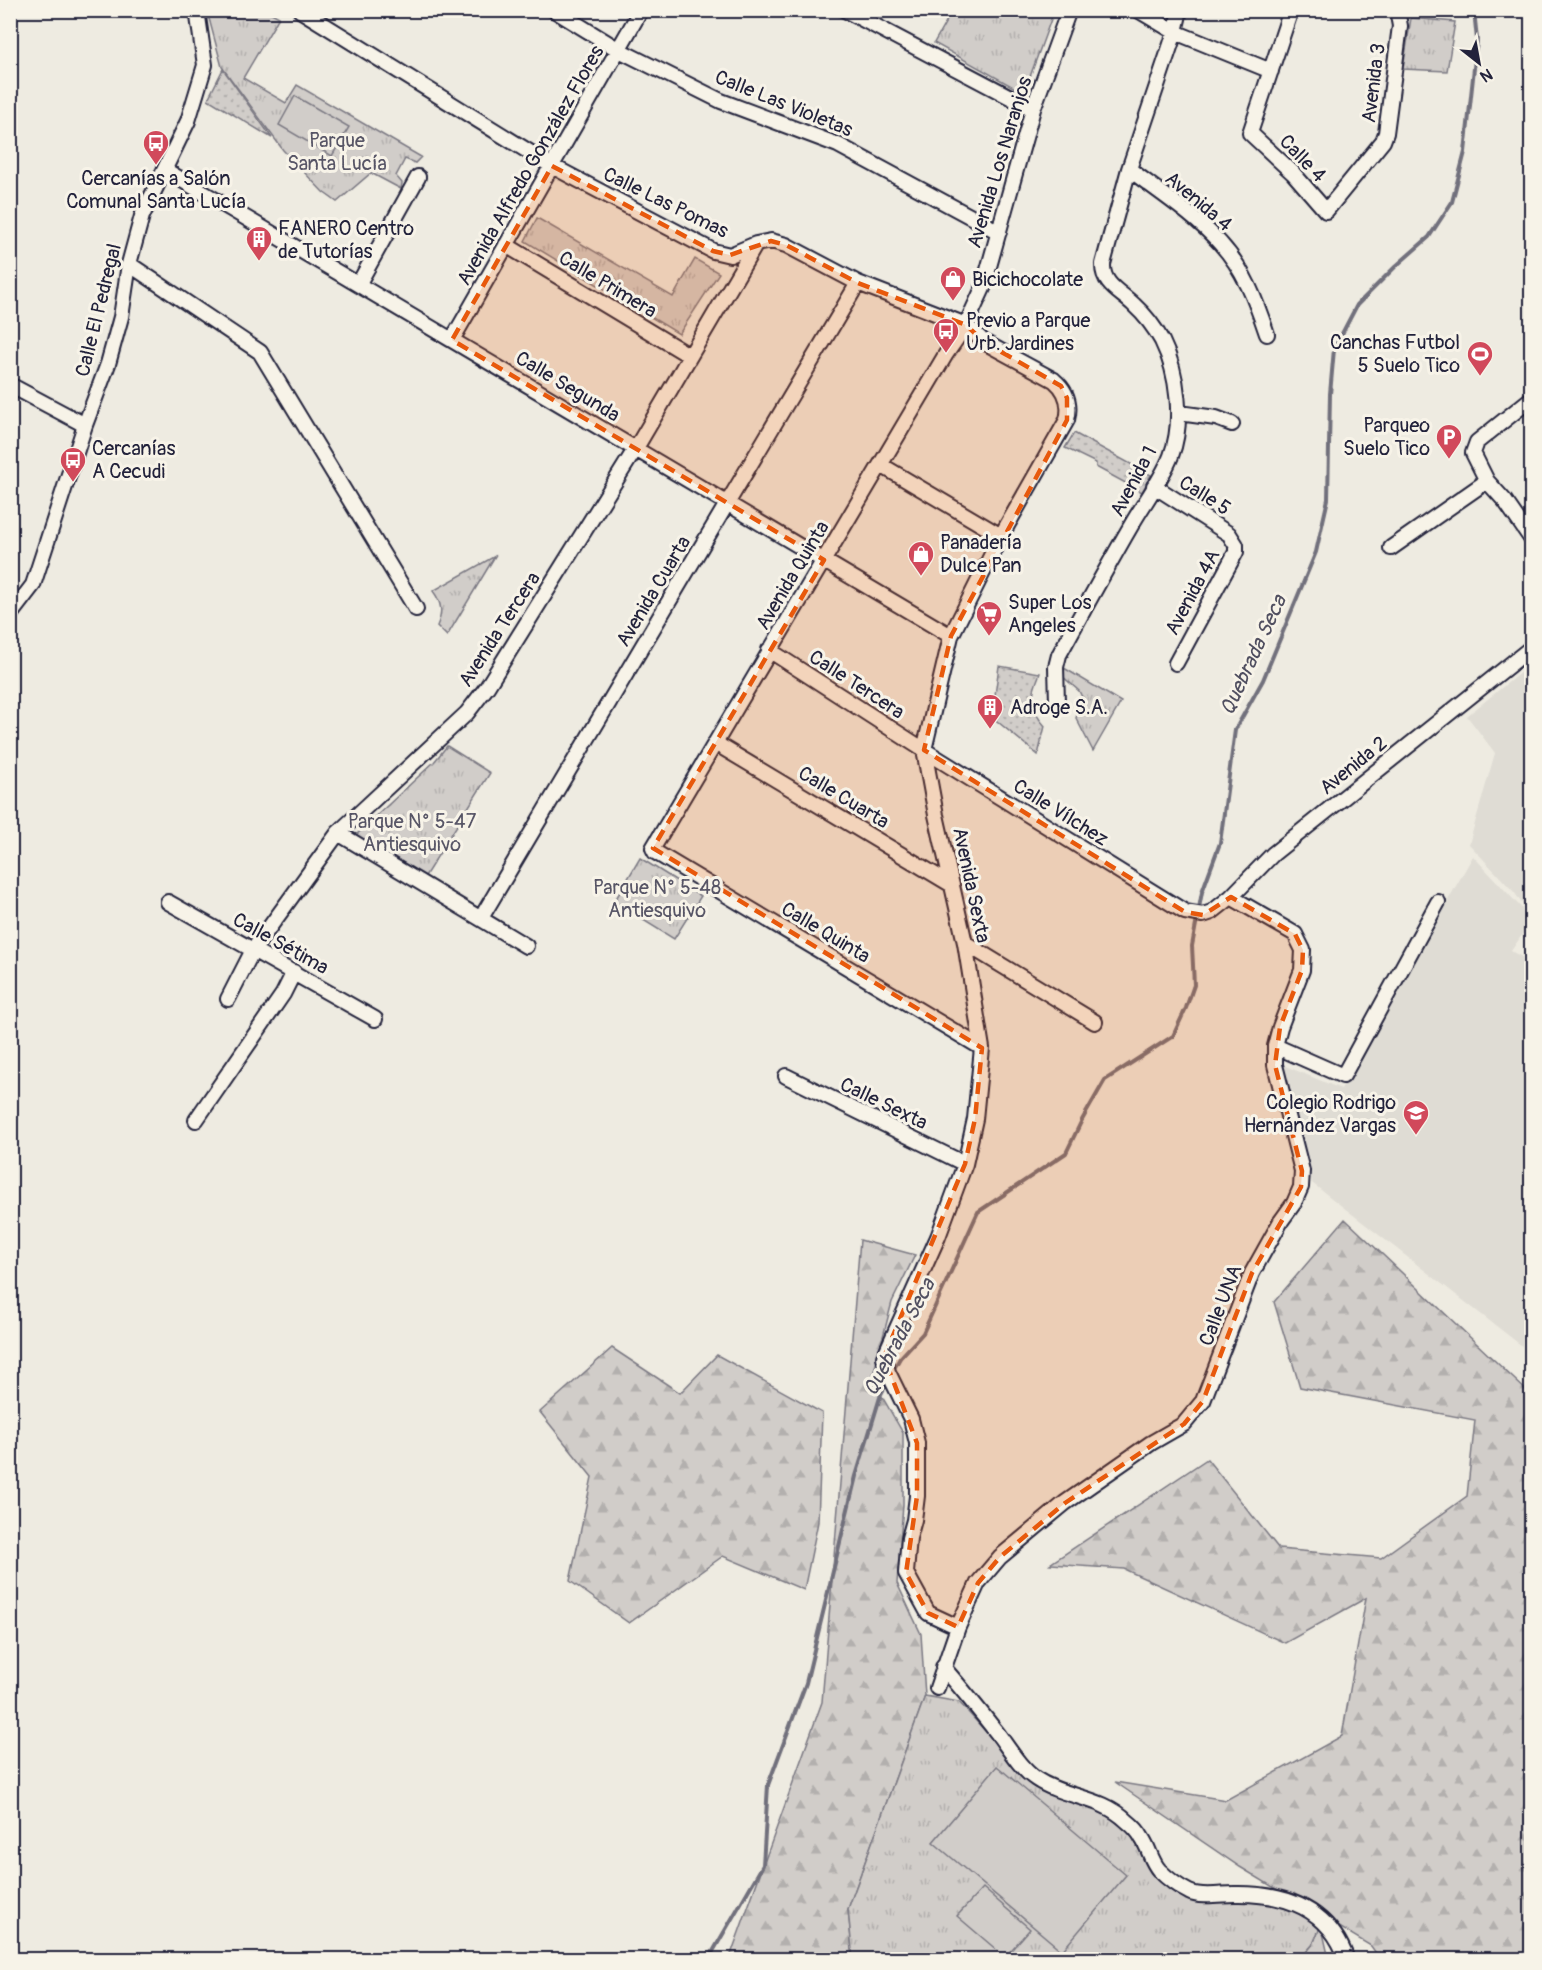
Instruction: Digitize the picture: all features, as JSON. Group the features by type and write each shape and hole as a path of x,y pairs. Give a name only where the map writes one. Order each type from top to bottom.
{"street":[{"name":"Calle El Pedregal","path":"10,615 33,585 113,345 121,317 129,264 142,216 188,121 205,65 197,10"},
{"name":"Calle Las Pomas","path":"300,10 552,166 713,251 730,255 756,244 771,241 786,246 858,283 966,324 984,342 1061,386 1070,410 1067,420"},
{"path":"320,24 328,10"},
{"name":"Calle Las Violetas","path":"554,10 619,50 721,101 838,145 999,232"},
{"name":"Avenida Alfredo González Flores","path":"453,340 642,10"},
{"path":"845,10 1033,109"},
{"name":"Avenida Los Naranjos","path":"966,324 982,288 1033,109 1069,10"},
{"path":"1138,10 1175,32 1271,71 1291,10"},
{"name":"Avenida 1","path":"1057,702 1056,667 1059,656 1096,586 1171,456 1179,413 1171,362 1162,341 1149,321 1133,304 1110,286 1102,271 1102,264 1129,169 1175,32 1180,10"},
{"name":"Avenida 3","path":"1326,211 1383,141 1386,133 1400,26 1397,10"},
{"name":"Calle 4","path":"1271,71 1250,133 1293,173 1326,211"},
{"name":"Avenida 4","path":"1129,169 1210,232 1222,244 1255,296 1267,334"},
{"name":"Calle Segunda","path":"165,170 951,636"},
{"path":"359,283 418,177"},
{"name":"Avenida Tercera","path":"228,999 253,950 338,833 467,713 487,687 636,448 756,244"},
{"name":"Calle Primera","path":"506,245 690,356"},
{"path":"129,264 260,352 416,609"},
{"name":"Avenida Cuarta","path":"480,918 858,283"},
{"name":"Avenida Quinta","path":"653,848 769,650 966,324"},
{"path":"10,385 86,425"},
{"path":"1532,398 1477,442 1473,453 1487,481 1505,501 1532,540"},
{"path":"1179,413 1216,418 1232,424"},
{"name":"Avenida Sexta","path":"958,1627 928,1613 906,1574 909,1538 917,1496 917,1443 911,1419 891,1379 884,1357 938,1237 965,1164 975,1119 982,1048 965,943 924,750 951,636 1001,536 1067,420"},
{"path":"881,465 1001,536"},
{"path":"1391,549 1487,481"},
{"name":"Calle 5","path":"1154,486 1229,534 1233,539"},
{"name":"Avenida 4A","path":"1176,663 1236,552 1233,539"},
{"name":"Avenida 2","path":"1203,915 1212,912 1232,897 1273,854 1532,647"},
{"name":"Calle Tercera","path":"769,650 924,750"},
{"name":"Calle Cuarta","path":"715,742 952,885"},
{"name":"Calle Vílchez","path":"924,750 1181,909 1203,915"},
{"path":"338,833 526,946"},
{"name":"Calle Quinta","path":"653,848 655,852 982,1048"},
{"name":"Calle UNA","path":"937,1688 958,1627 978,1583 1000,1557 1065,1503 1151,1443 1184,1424 1203,1401 1252,1273 1281,1221 1294,1203 1301,1187 1302,1171 1293,1131 1278,1083 1275,1046 1302,970 1303,950 1295,934 1232,897"},
{"name":"Calle Sétima","path":"168,902 375,1019"},
{"path":"1275,1046 1343,1076 1438,902"},
{"path":"965,943 1095,1022"},
{"path":"196,1120 283,994 294,972"},
{"name":"Calle Sexta","path":"786,1076 965,1164"},
{"path":"943,1667 1036,1779 1054,1788 1098,1802 1126,1819 1142,1837 1160,1870 1190,1893 1251,1894 1298,1904 1316,1914 1328,1926 1340,1941 1347,1959"}],"highlighted area":[{"path":"552,166 713,251 730,255 771,241 786,245 858,283 966,325 984,342 1061,386 1067,398 1067,420 951,636 924,750 1185,912 1203,915 1231,897 1295,934 1303,950 1302,970 1280,1027 1275,1065 1302,1171 1301,1187 1252,1273 1203,1401 1184,1424 1065,1503 1000,1557 978,1583 958,1627 928,1613 906,1573 917,1496 917,1443 884,1357 965,1164 975,1119 982,1048 653,848 824,560 452,340"}],"shaded area":[{"path":"1531,664 1531,916 1514,892 1469,844 1495,753 1467,716"},
{"name":"Colegio Rodrigo Hernández Vargas","path":"1473,856 1529,916 1526,929 1511,951 1531,962 1531,1353 1312,1183 1283,1065 1341,1089"}],"green space":[{"name":"Parque Santa Lucía","path":"207,11 268,11 279,17 243,78 286,103 297,85 421,157 415,163 405,159 396,176 402,183 401,189 371,173 337,202 323,192 283,150 222,67"},
{"path":"952,11 1054,11 1024,93 934,43"},
{"path":"1411,18 1455,22 1447,71 1403,69"},
{"path":"223,69 272,138 208,99"},
{"path":"295,96 349,127 332,156 279,125"},
{"path":"537,218 673,297 695,259 719,273 679,334 525,241"},
{"path":"1074,433 1151,475 1142,492 1096,467 1096,463 1065,448"},
{"path":"495,556 447,636 437,626 441,608 433,591"},
{"path":"999,666 1040,673 1032,700 1035,712 1045,726 1038,755 992,717"},
{"path":"1064,668 1121,702 1093,751 1076,718 1083,699 1079,691 1060,674"},
{"name":"Parque N° 5-47 Antiesquivo","path":"447,746 490,773 422,881 355,836 434,762"},
{"name":"Parque N° 5-48 Antiesquivo","path":"640,858 701,896 674,939 614,902"},
{"path":"1345,1219 1531,1395 1531,1959 1380,1959 1371,1946 1240,1867 1115,1782 1226,1800 1342,1736 1366,1598 1285,1643 1124,1569 1050,1564 1207,1459 1279,1549 1381,1558 1467,1496 1475,1420 1300,1387 1274,1302"},
{"path":"860,1240 915,1255 892,1302 872,1379 903,1433 903,1505 897,1583 921,1634 925,1696 848,1909 853,1959 729,1960 822,1702"},
{"path":"612,1348 680,1393 717,1355 822,1413 818,1522 804,1590 723,1556 629,1623 570,1581 592,1477 540,1412"},
{"path":"925,1696 959,1702 1033,1784 1095,1807 1126,1827 1151,1868 1176,1892 1254,1898 1299,1908 1321,1924 1313,1944 1300,1959 853,1960 848,1909"},
{"path":"997,1766 1126,1875 1062,1951 933,1842"},
{"path":"983,1888 1030,1929 1005,1957 957,1916"},
{"path":"1321,1924 1329,1959 1300,1960 1313,1944"}],"waterway":[{"name":"Quebrada Seca","path":"892,1372 900,1358 923,1333 978,1212 1066,1153 1105,1080 1173,1036 1186,1008 1194,985 1192,946 1202,892 1220,843 1235,730 1263,680 1316,552 1328,499 1330,394 1334,349 1357,305 1429,237 1452,202 1465,152 1477,40 1474,10"},
{"name":"Quebrada Seca","path":"708,1960 763,1865 768,1785 806,1683 856,1476 881,1394 888,1381"}],"place":[{"name":"Cercanías a Salón Comunal Santa Lucía","path":"156,166"},
{"name":"FANERO Centro de Tutorías","path":"259,262"},
{"name":"Bicichocolate","path":"953,302"},
{"name":"Previo a Parque Urb. Jardines","path":"946,354"},
{"name":"Canchas Futbol 5 Suelo Tico","path":"1480,377"},
{"name":"Parqueo Suelo Tico","path":"1449,460"},
{"name":"Cercanías A Cecudi","path":"73,483"},
{"name":"Panadería Dulce Pan","path":"921,577"},
{"name":"Super Los Angeles","path":"989,637"},
{"name":"Adroge S.A.","path":"990,730"},
{"name":"Colegio Rodrigo Hernández Vargas","path":"1416,1136"}]}
